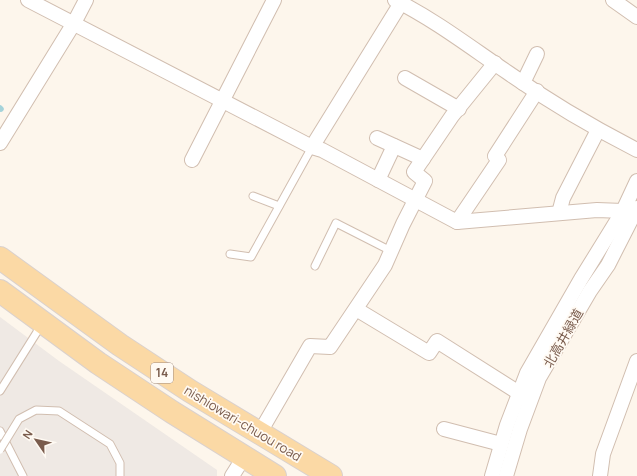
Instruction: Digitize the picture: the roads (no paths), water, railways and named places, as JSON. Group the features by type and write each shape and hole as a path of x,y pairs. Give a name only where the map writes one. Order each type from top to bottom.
{"main road":[{"name":"nishiowari-chuou road","path":"0,258 120,345 259,434 331,476"},
{"name":"nishiowari-chuou road","path":"0,291 98,363 172,412 275,476"}],"street":[{"path":"28,0 312,147 322,150 457,222 596,210 633,212"},
{"path":"0,143 74,23 86,0"},
{"path":"192,160 274,0"},
{"path":"613,0 637,17"},
{"path":"312,147 405,3 524,83 598,130 637,150"},
{"path":"524,83 537,54"},
{"path":"259,434 310,346 330,347 385,265 415,199 425,181 414,172 458,109 495,63"},
{"path":"405,78 458,109"},
{"path":"457,222 499,160 495,156 537,91"},
{"path":"559,213 563,198 598,130"},
{"path":"377,138 423,159"},
{"path":"378,180 394,146"},
{"path":"492,476 501,444 527,373 550,332 633,212 637,181"},
{"name":"北高井緑道","path":"506,476 520,429 539,378 590,291 608,265 633,212"},
{"path":"356,309 429,353 437,341 519,393"},
{"path":"600,476 603,454 637,361"},
{"path":"444,429 501,444"},
{"path":"232,476 244,457"}],"lane":[{"path":"230,254 251,257 312,147"},
{"path":"253,196 279,206"},
{"path":"315,266 336,223 391,251"},
{"path":"0,391 43,323"},
{"path":"0,450 19,419 36,410 59,411 110,444 120,463 120,476"},
{"path":"0,431 23,476"}]}
